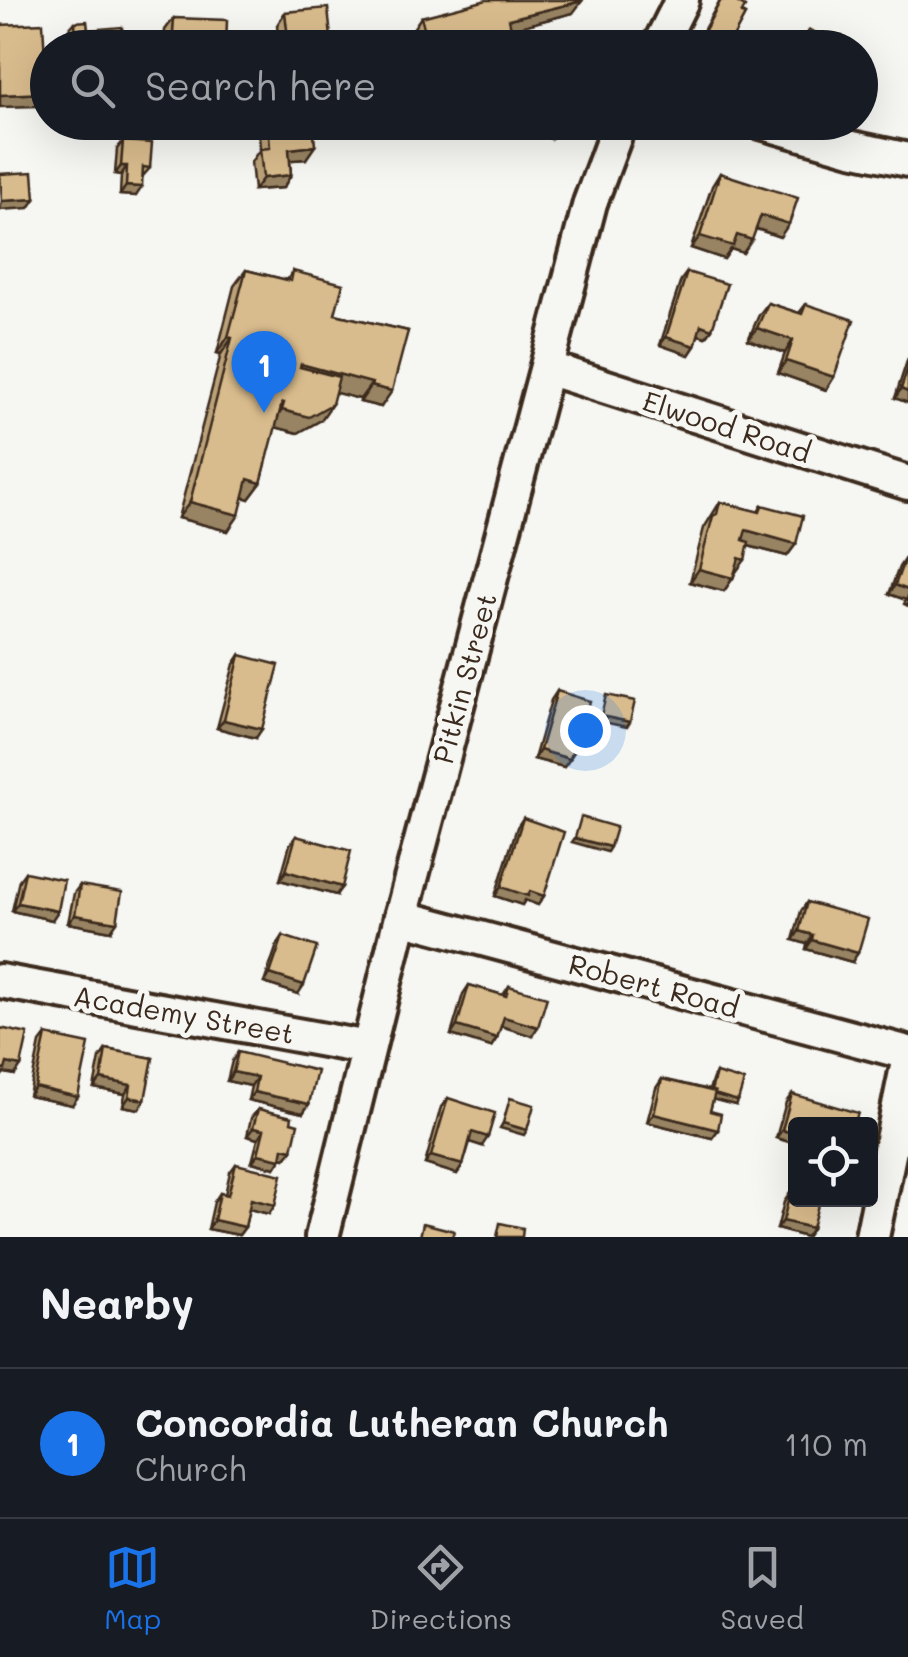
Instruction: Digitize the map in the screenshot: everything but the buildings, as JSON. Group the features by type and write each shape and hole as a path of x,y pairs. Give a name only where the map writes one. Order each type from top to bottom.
{"street":[{"path":"667,30 682,0"},
{"name":"Pitkin Street","path":"322,1237 401,917 546,368 590,203 613,140"},
{"path":"824,140 908,160"},
{"name":"Elwood Road","path":"546,368 908,483"},
{"name":"Robert Road","path":"401,917 908,1053"},
{"name":"Academy Street","path":"0,981 368,1048"},
{"path":"872,1237 908,1062"}],"place":[{"name":"Concordia Lutheran Church","path":"264,413"}]}
